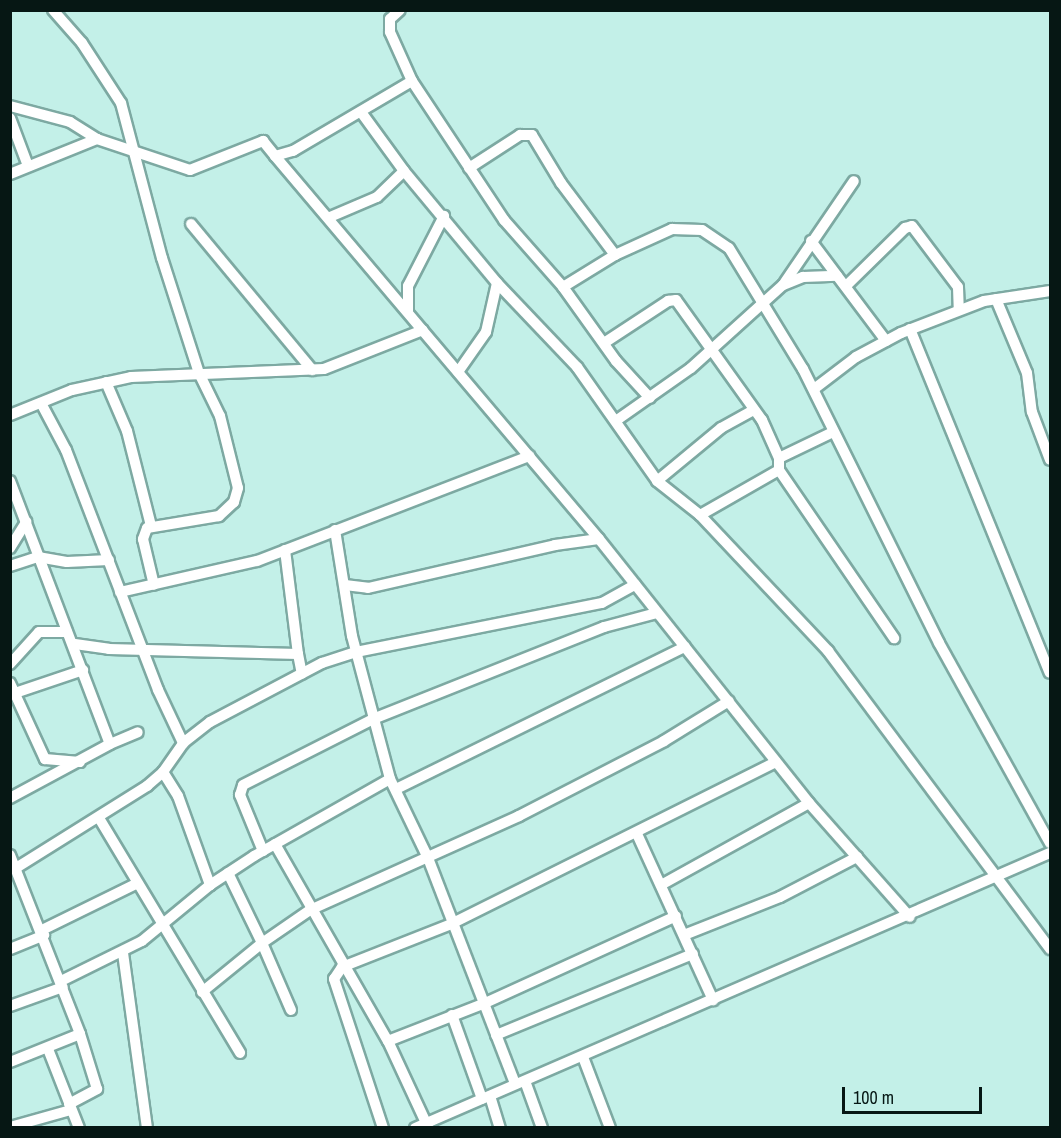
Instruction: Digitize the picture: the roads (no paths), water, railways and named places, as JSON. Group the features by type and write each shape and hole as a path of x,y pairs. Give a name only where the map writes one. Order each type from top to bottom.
{"street":[{"path":"53,10 110,83 121,103 162,258 199,373 225,429 237,496 219,516 151,526"},
{"path":"399,10 390,19 390,32 412,81 504,220 563,288 604,343 650,398"},
{"path":"275,156 310,142 412,81"},
{"path":"10,105 70,122 97,139 190,170 262,141 330,217 599,539 809,803 910,917"},
{"path":"361,112 404,171 444,216 497,283 577,367 617,420 657,481 700,515 828,651 1050,949"},
{"path":"10,118 28,166"},
{"path":"469,168 520,135 532,135 561,183 615,255"},
{"path":"10,174 97,139"},
{"path":"330,217 376,197 404,171"},
{"path":"617,420 711,351 783,285 811,240 854,181"},
{"path":"408,312 408,286 444,216"},
{"path":"191,224 312,369"},
{"path":"846,286 905,228 912,226 958,287 959,309"},
{"path":"563,288 615,255 672,229 702,230 729,248 813,389 939,643 1050,843"},
{"path":"811,240 886,340"},
{"path":"783,285 803,277 837,276"},
{"path":"458,372 486,332 497,283"},
{"path":"813,389 886,340 910,329 959,309 996,299 1050,291"},
{"path":"996,299 1027,373 1032,412 1050,460"},
{"path":"604,343 668,301 676,300 753,410 779,458 779,470 894,638"},
{"path":"910,329 1050,673"},
{"path":"10,415 106,382 199,373 312,369 332,366 423,330"},
{"path":"106,382 127,431 151,526 143,539 154,585"},
{"path":"41,403 66,450 120,592 183,743"},
{"path":"657,481 721,428 753,410"},
{"path":"779,458 833,432"},
{"path":"120,592 225,571 529,456"},
{"path":"700,515 779,470"},
{"path":"10,482 67,632 75,644 111,744"},
{"path":"10,548 26,522"},
{"path":"335,530 356,652 390,779 428,858 451,924 496,1035 542,1128"},
{"path":"345,585 368,588 555,545 599,539"},
{"path":"285,550 302,674"},
{"path":"10,566 38,557 67,562 109,560"},
{"path":"16,868 99,818 163,772 183,743 222,715 302,674 356,652 602,603 635,585"},
{"path":"264,851 240,787 373,719 446,693 604,627 657,613"},
{"path":"10,664 39,632 47,629 67,632"},
{"path":"75,644 109,649 142,647 298,654"},
{"path":"396,789 685,647"},
{"path":"80,762 45,759 13,688 83,670"},
{"path":"202,992 262,943 310,910 428,858 664,741 729,700"},
{"path":"10,798 138,732"},
{"path":"383,1128 334,979 342,967 451,924 637,834 776,762"},
{"path":"163,772 186,815 210,885"},
{"path":"10,1006 62,984 123,953 161,927 210,885 228,873 390,779"},
{"path":"662,885 809,803"},
{"path":"99,818 161,927 240,1053"},
{"path":"637,834 713,1000"},
{"path":"275,844 342,967 388,1041 427,1125"},
{"path":"415,1128 427,1125 520,1082 910,917 1050,854"},
{"path":"10,855 43,932 80,1034 96,1089 70,1107 11,1127"},
{"path":"684,935 780,897 857,857"},
{"path":"228,873 291,1010"},
{"path":"10,949 136,884"},
{"path":"388,1041 483,1004 676,916"},
{"path":"123,953 147,1128"},
{"path":"496,1035 693,954"},
{"path":"452,1015 486,1097 495,1111 500,1128"},
{"path":"10,1062 48,1049 80,1034"},
{"path":"48,1049 79,1128"},
{"path":"583,1057 610,1128"},
{"path":"488,1128 495,1111"}]}
